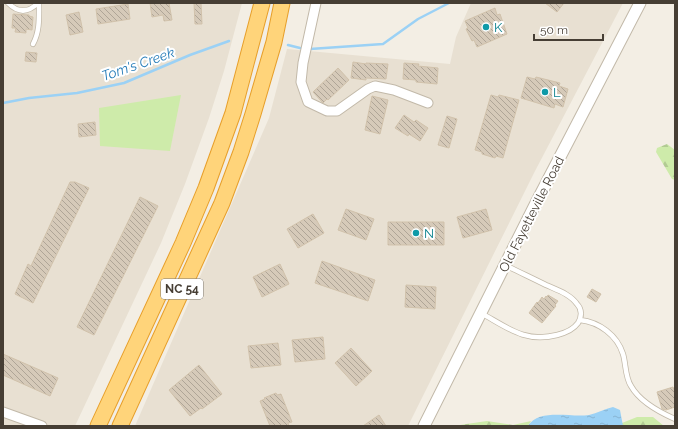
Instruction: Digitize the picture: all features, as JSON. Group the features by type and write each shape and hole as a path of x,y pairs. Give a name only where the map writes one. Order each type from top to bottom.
{"highway":[{"name":"NC 54","path":"98,426 183,242 206,188 233,113 262,3"},
{"name":"NC 54","path":"120,426 222,203 253,114 274,42 282,3"}],"street":[{"path":"316,3 303,63 301,82 308,102 327,111 337,111 368,89 375,86 394,90 428,104"},
{"name":"Old Fayetteville Road","path":"424,426 542,190 640,3"},
{"path":"3,412 42,426"}],"lane":[{"path":"8,3 17,9 26,11 30,10 38,3"},
{"path":"33,44 37,37 38,3"},
{"path":"481,313 515,332 531,338 544,339 572,330 581,318 580,309 577,303 565,294 505,265"},
{"path":"580,320 597,324 612,336 623,355 628,380 631,386 648,404 675,419"}],"shaded area":[{"path":"3,3 242,3 224,71 185,184 161,243 75,426 3,426"},
{"path":"471,3 623,3 534,173 408,426 135,426 269,118 287,49 450,64 456,37"}],"green space":[{"path":"181,95 170,151 100,146 99,108"},
{"path":"667,144 675,150 675,180 672,179 656,152 657,148"},
{"path":"637,417 653,417 664,426 623,426 622,423"},
{"path":"487,421 513,425 531,421 528,426 453,426"}],"water":[{"path":"613,407 620,410 623,426 528,426 533,420 547,415 582,416"}],"building":[{"path":"150,3 169,3 172,20 164,21 163,15 152,17"},
{"path":"194,3 201,3 202,24 195,24"},
{"path":"545,3 564,3 557,12"},
{"path":"128,4 130,19 98,24 96,9"},
{"name":"K","path":"495,8 497,15 500,14 507,34 477,47 466,29 468,28 465,21"},
{"path":"79,12 83,32 70,35 66,15"},
{"path":"13,14 29,15 33,17 32,30 26,29 26,33 15,32 16,28 12,28"},
{"path":"26,52 37,53 36,62 25,61"},
{"path":"353,62 366,64 388,64 386,79 366,78 366,80 351,78"},
{"path":"404,63 438,68 437,84 403,79"},
{"path":"338,68 349,80 323,103 313,92"},
{"name":"L","path":"527,77 535,79 536,77 560,83 559,86 568,89 563,107 555,104 554,108 521,98"},
{"path":"491,95 498,97 499,95 519,100 503,158 496,156 495,158 475,150"},
{"path":"372,96 388,100 380,134 365,130"},
{"path":"404,115 414,122 416,120 428,128 420,141 395,128"},
{"path":"447,116 457,119 449,148 438,145"},
{"path":"95,122 96,135 79,137 78,124"},
{"path":"70,182 75,182 89,188 33,303 15,294 28,264 31,266"},
{"path":"140,197 158,206 94,335 77,327"},
{"path":"346,209 374,219 366,240 338,230"},
{"path":"486,209 492,230 463,238 457,217"},
{"path":"313,214 324,233 298,248 287,229"},
{"name":"N","path":"388,222 444,222 444,245 388,245"},
{"path":"322,261 375,280 368,301 315,283"},
{"path":"280,264 289,284 262,297 253,277"},
{"path":"406,285 436,287 435,309 405,307"},
{"path":"592,289 601,294 596,302 587,297"},
{"path":"548,295 558,301 555,305 556,306 542,323 529,313 542,297 544,299"},
{"path":"323,337 325,359 295,362 292,340"},
{"path":"278,343 281,365 251,368 248,346"},
{"path":"351,348 372,371 356,386 335,363"},
{"path":"3,354 58,378 50,396 3,375"},
{"path":"199,365 222,394 190,416 169,390"},
{"path":"673,387 675,393 675,407 666,410 662,409 657,392"},
{"path":"276,393 277,395 281,394 292,422 288,423 289,426 270,426 260,401"},
{"path":"379,415 386,426 363,426"}],"waterway":[{"name":"Tom's Creek","path":"310,49 383,44 418,19 449,3"},
{"name":"Tom's Creek","path":"3,103 29,98 77,93 124,83 190,55 229,41"},
{"name":"Tom's Creek","path":"288,45 300,48"}],"place":[{"name":"K","path":"486,27"},
{"name":"L","path":"545,92"},
{"name":"N","path":"416,233"}]}
